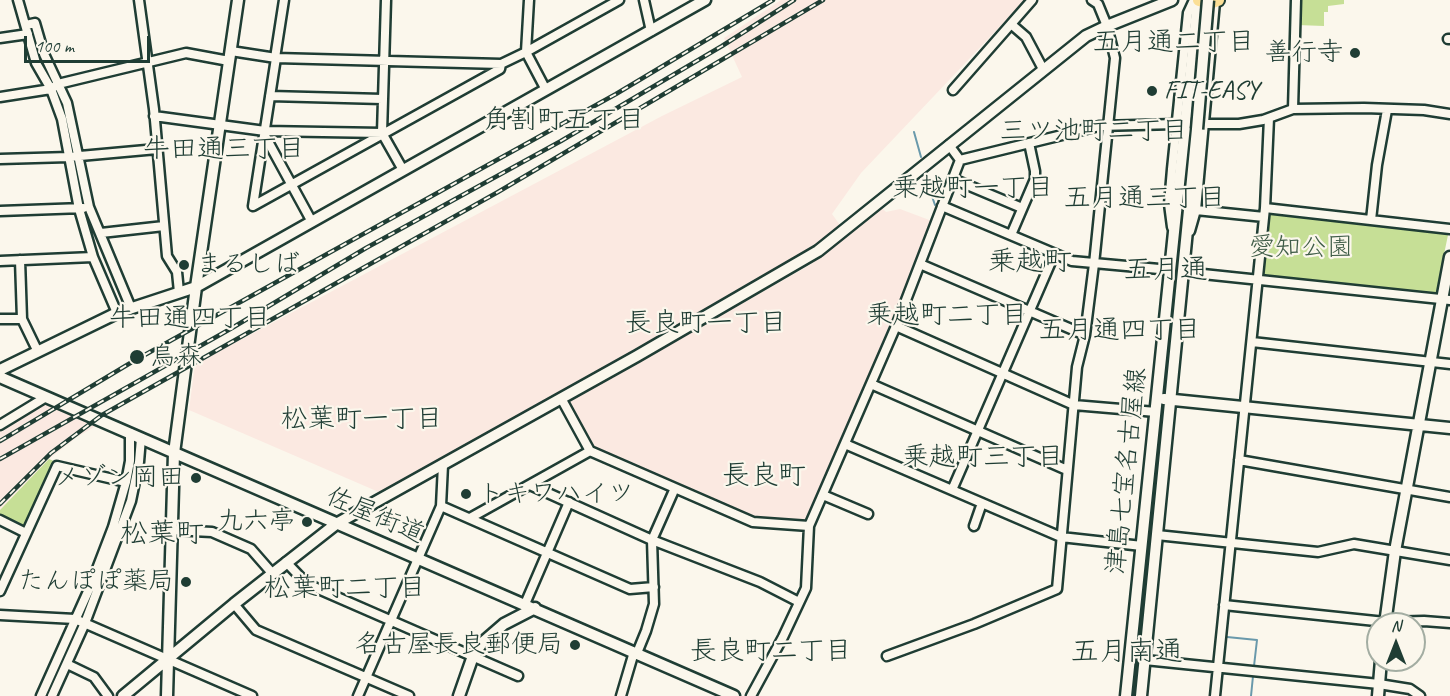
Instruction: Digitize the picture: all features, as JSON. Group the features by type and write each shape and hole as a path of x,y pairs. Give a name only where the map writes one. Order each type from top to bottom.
{"main road":[{"path":"1197,0 1204,3 1214,1"}],"street":[{"path":"18,0 36,63 67,103 89,207 131,308"},
{"path":"139,0 154,116 167,256 177,272 179,292"},
{"path":"166,696 174,453 238,0"},
{"path":"284,0 252,206 500,69 501,64"},
{"path":"386,0 382,133 403,170"},
{"path":"529,0 526,52 546,90"},
{"path":"0,97 54,87 186,53 276,58 501,64 619,0"},
{"path":"644,0 651,31"},
{"path":"0,370 117,313 196,287 651,31 690,4 705,0"},
{"path":"953,90 1032,0"},
{"path":"887,657 1057,589 1077,367 1085,335 1094,264 1114,58 1107,26 1098,4 1092,0"},
{"path":"123,696 176,650 336,524 818,251 1086,36 1172,0"},
{"name":"津島七宝名古屋線","path":"1126,696 1173,243 1181,126 1197,0"},
{"path":"1293,110 1296,0"},
{"name":"津島七宝名古屋線","path":"1141,696 1214,1"},
{"path":"1011,24 1026,37 1043,69"},
{"path":"0,38 27,30"},
{"path":"54,87 79,209 93,256 117,313"},
{"path":"270,96 382,99"},
{"path":"1187,242 1196,210 1200,126 1239,124 1293,110 1364,108 1424,110 1450,114"},
{"path":"1371,220 1377,165 1388,110"},
{"path":"154,116 265,134 382,133"},
{"path":"1215,696 1258,280 1269,118"},
{"path":"960,160 1106,126 1181,126"},
{"path":"265,134 312,222"},
{"path":"1011,235 1035,179 1029,143"},
{"path":"949,145 960,160"},
{"path":"0,159 69,158 157,149"},
{"path":"751,696 783,638 806,588 809,526 896,326 960,160"},
{"path":"953,179 1022,208"},
{"path":"0,210 89,207"},
{"path":"942,207 1072,261 1170,270"},
{"path":"1196,210 1371,220 1450,229"},
{"path":"101,233 164,226"},
{"path":"952,490 1054,255"},
{"path":"0,261 93,256"},
{"path":"1387,612 1418,425 1446,299 1450,257"},
{"path":"20,260 22,319 38,352"},
{"path":"920,264 1085,335"},
{"path":"1184,272 1446,299"},
{"path":"0,319 22,319"},
{"path":"896,326 1074,405 1156,412"},
{"path":"1252,342 1450,364"},
{"name":"佐屋街道","path":"0,377 734,696"},
{"path":"871,384 1067,470"},
{"path":"0,425 46,397"},
{"path":"561,398 590,451 753,522 809,526"},
{"path":"1157,398 1450,428"},
{"path":"41,696 112,527 126,482 130,460 130,433"},
{"path":"52,696 85,623 131,501 141,438"},
{"path":"845,444 1061,537 1142,546"},
{"path":"470,518 590,451"},
{"path":"1239,460 1450,497"},
{"path":"357,696 441,506 443,465"},
{"path":"0,591 57,466 126,482"},
{"path":"530,485 652,540 760,582 799,602"},
{"path":"621,696 654,604 652,540 675,488"},
{"path":"824,495 868,514"},
{"path":"459,696 473,657 490,634 530,606 569,502"},
{"path":"974,526 982,503"},
{"path":"441,506 630,588 654,587"},
{"path":"0,520 26,533"},
{"path":"172,530 212,532 250,549 272,573"},
{"path":"1157,535 1318,552 1354,544 1450,560"},
{"path":"286,562 307,584 518,676"},
{"path":"234,604 256,630 408,696"},
{"path":"1224,605 1366,621"},
{"path":"0,615 75,619 252,696"},
{"path":"1426,621 1450,623"},
{"path":"1144,660 1379,684 1410,689 1420,696"},
{"path":"67,664 94,677 108,696"},
{"path":"1378,696 1380,672"}],"shaded area":[{"path":"781,0 1025,0 861,173 832,214 840,225 802,255 381,493 189,410 195,364 662,116 742,77 724,38"},
{"path":"882,208 886,212 900,209 932,221 808,523 756,520 597,452 591,446 569,402 810,265"},
{"path":"46,404 96,426 77,437 49,459 0,510 0,430"}],"green space":[{"path":"1298,0 1344,0 1344,4 1328,6 1328,12 1324,12 1324,26 1297,25"},
{"name":"愛知公園","path":"1271,212 1445,232 1448,235 1436,293 1266,276 1263,274 1268,214"},
{"path":"49,459 54,461 25,525 20,527 0,516 0,510"}],"waterway":[{"path":"914,132 921,157"},
{"path":"925,176 935,205"},
{"path":"1227,637 1257,640 1254,666"},
{"path":"1251,696 1253,676"}],"railway":[{"path":"0,441 132,362 616,94 773,0"},
{"path":"0,459 232,328 366,248 561,141 722,46 794,0"},
{"path":"0,504 51,453 102,415 498,192 823,0"}],"place":[{"name":"善行寺","path":"1355,53"},
{"name":"FIT-EASY","path":"1152,91"},
{"name":"まるしば","path":"184,265"},
{"name":"烏森","path":"137,357"},
{"name":"メゾン岡田","path":"196,478"},
{"name":"トキワハイツ","path":"466,494"},
{"name":"九六亭","path":"307,522"},
{"name":"たんぽぽ薬局","path":"186,582"},
{"name":"名古屋長良郵便局","path":"575,645"}],"district":[{"name":"五月通二丁目","path":"1174,43"},
{"name":"角割町五丁目","path":"564,121"},
{"name":"三ツ池町二丁目","path":"1094,132"},
{"name":"牛田通三丁目","path":"224,150"},
{"name":"乗越町一丁目","path":"973,189"},
{"name":"五月通三丁目","path":"1145,199"},
{"name":"乗越町","path":"1030,263"},
{"name":"五月通","path":"1166,271"},
{"name":"乗越町二丁目","path":"947,316"},
{"name":"牛田通四丁目","path":"190,319"},
{"name":"長良町一丁目","path":"706,324"},
{"name":"五月通四丁目","path":"1120,331"},
{"name":"松葉町一丁目","path":"362,420"},
{"name":"乗越町三丁目","path":"983,458"},
{"name":"長良町","path":"764,477"},
{"name":"松葉町","path":"162,535"},
{"name":"松葉町二丁目","path":"345,589"},
{"name":"長良町二丁目","path":"771,652"},
{"name":"五月南通","path":"1127,653"}]}
